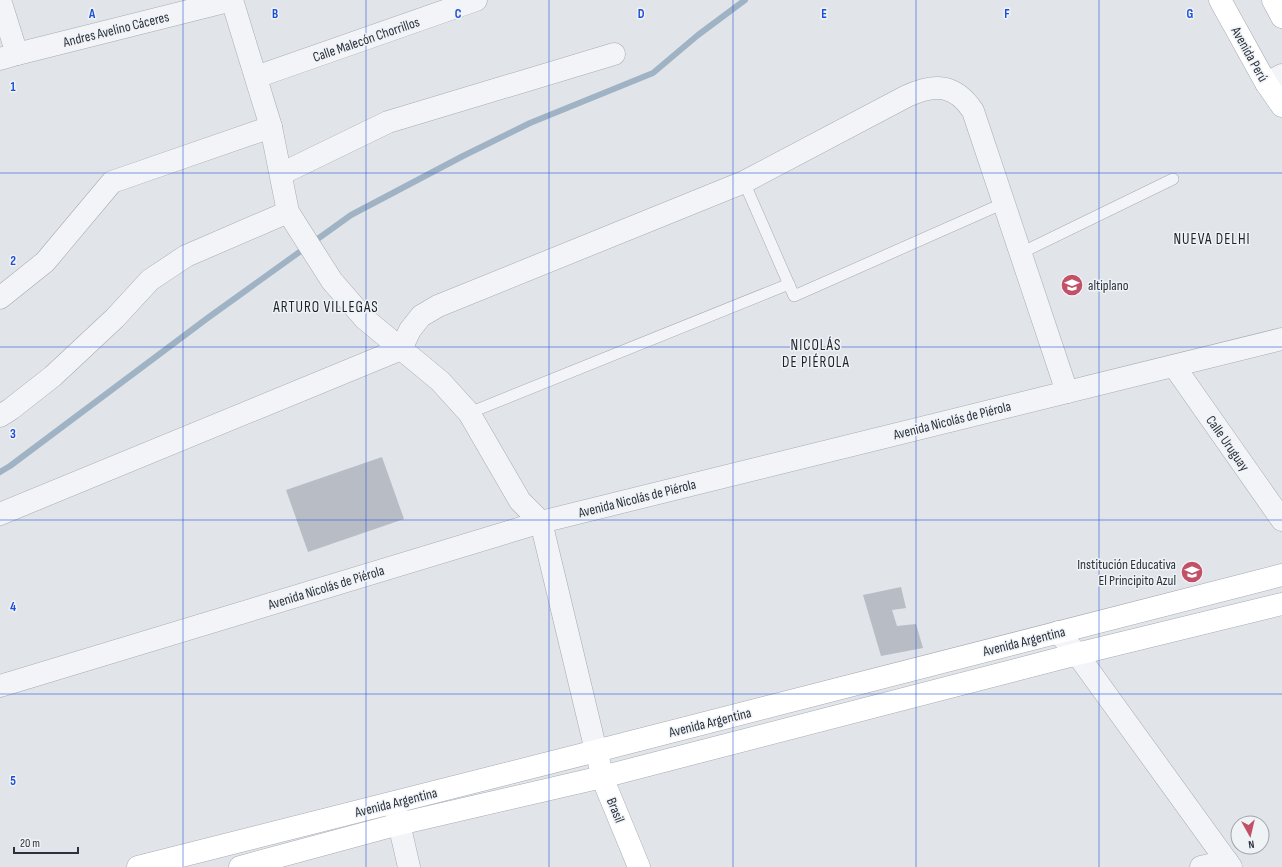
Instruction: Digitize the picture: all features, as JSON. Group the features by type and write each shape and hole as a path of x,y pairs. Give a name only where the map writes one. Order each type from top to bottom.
{"street":[{"path":"0,0 9,56"},
{"path":"232,0 271,127 292,218 332,281 365,319 440,382 469,413 520,501 541,522 596,751"},
{"name":"Andres Avelino Cáceres","path":"9,56 232,0"},
{"name":"Calle Malecón Chorrillos","path":"256,77 476,0"},
{"name":"Avenida Perú","path":"1220,0 1274,79 1282,106"},
{"path":"1274,0 1282,17"},
{"path":"281,174 388,122 614,54"},
{"path":"0,514 401,349 410,330 421,316 438,306 744,182 918,91 932,88 945,88 956,93 966,100 973,111 1067,392"},
{"path":"0,298 44,262 112,182 271,127"},
{"path":"0,416 53,376 115,318 150,280 186,256 292,218"},
{"name":"Avenida Nicolás de Piérola","path":"0,686 541,522 1282,339"},
{"name":"Calle Uruguay","path":"1174,366 1282,520"},
{"name":"Avenida Argentina","path":"138,867 190,861 394,802 1282,575"},
{"name":"Avenida Argentina","path":"240,867 399,824 602,776 1077,654 1282,604"},
{"path":"1145,610 1154,635"},
{"path":"1058,632 1077,654 1229,864 1201,867"},
{"path":"866,682 873,707"},
{"name":"Brasil","path":"596,751 602,776 639,867"},
{"path":"394,802 409,867"}],"lane":[{"path":"1021,253 1173,179"},
{"path":"744,182 794,296 1004,204"},
{"path":"469,413 788,284"}],"building":[{"path":"382,457 404,519 308,552 286,490"},
{"path":"901,587 906,608 892,610 897,626 916,624 923,648 881,656 863,595"}],"waterway":[{"path":"0,472 209,317 351,215 463,156 530,123 653,73 698,35 745,0"}],"place":[{"name":"altiplano","path":"1072,285"},
{"name":"Institución Educativa El Principito Azul","path":"1192,572"}],"district":[{"name":"NUEVA DELHI","path":"1212,239"},
{"name":"ARTURO VILLEGAS","path":"326,307"},
{"name":"NICOLÁS DE PIÉROLA","path":"816,354"}]}
